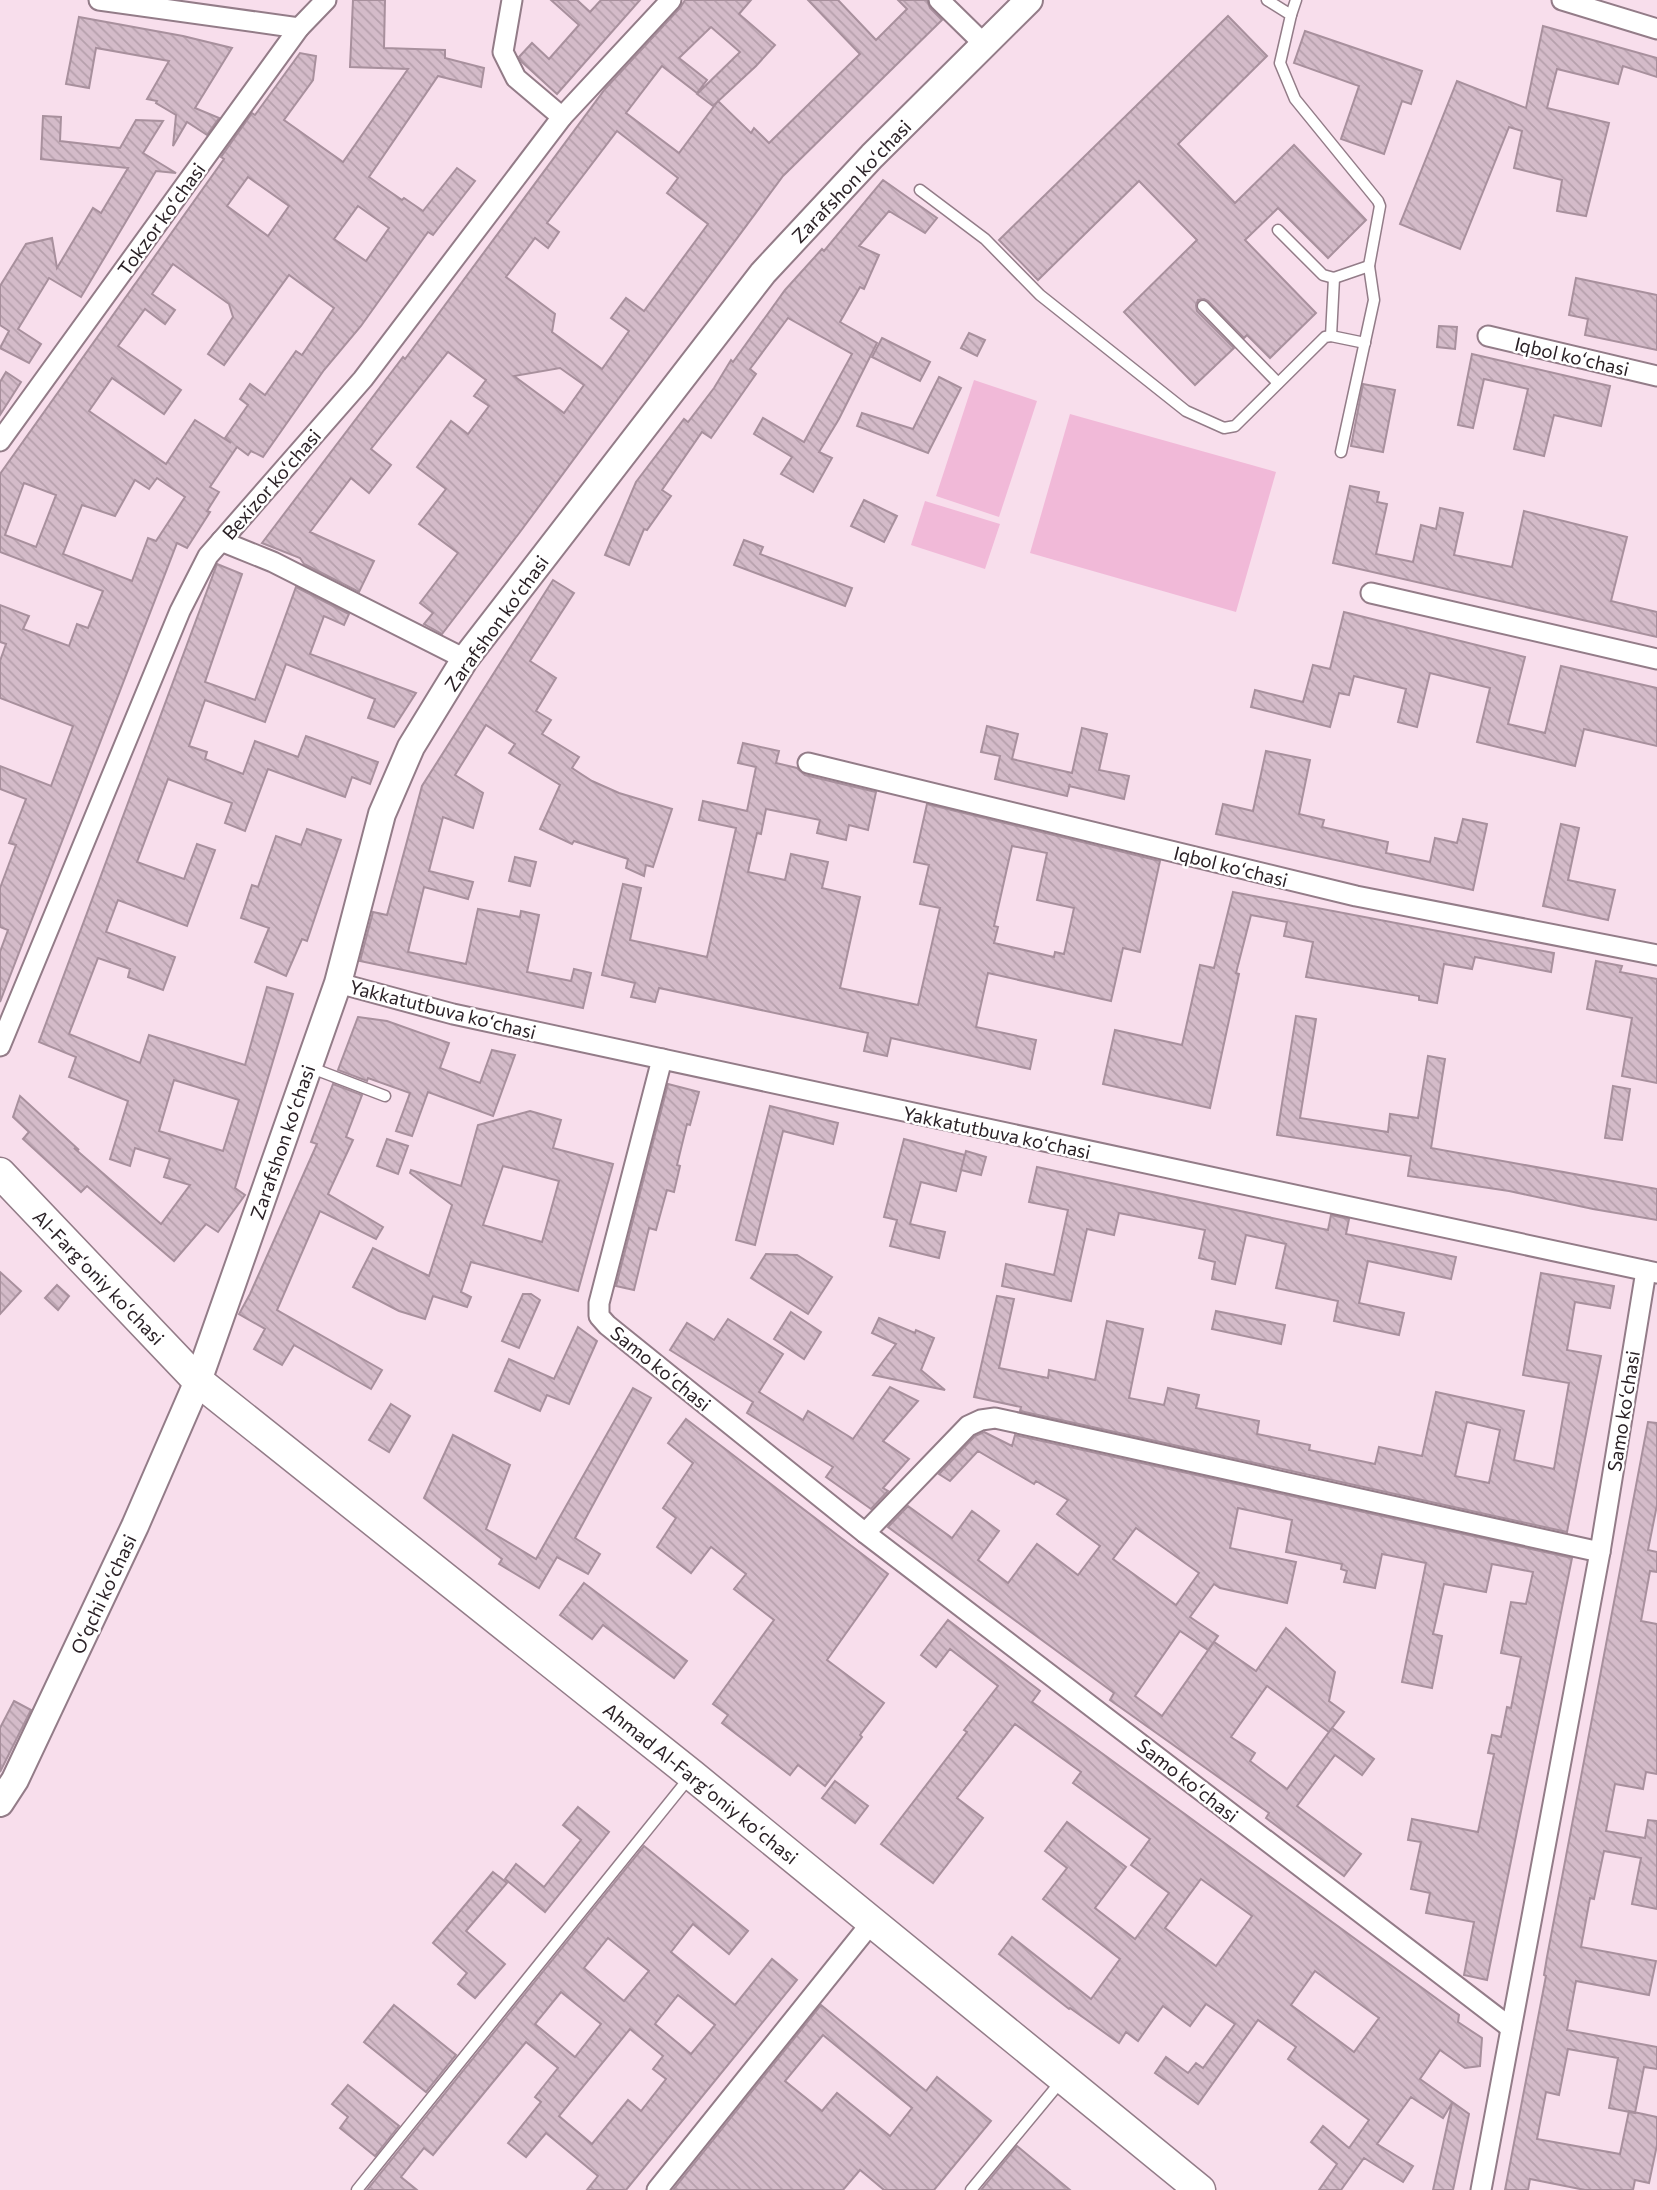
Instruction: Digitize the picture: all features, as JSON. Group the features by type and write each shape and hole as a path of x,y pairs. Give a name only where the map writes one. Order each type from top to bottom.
{"main road":[{"name":"Zarafshon koʻchasi","path":"198,1381 338,984 382,814 411,747 465,659 763,273 872,156 1029,0"},
{"name":"Al-Fargʻoniy koʻchasi","path":"0,1173 198,1381"},
{"name":"Ahmad Al-Fargʻoniy koʻchasi","path":"198,1381 692,1775 1200,2190"},
{"name":"Oʻqchi koʻchasi","path":"0,1803 15,1780 112,1574 198,1381"}],"street":[{"path":"99,0 299,28"},
{"name":"Tokzor koʻchasi","path":"0,441 299,28 326,0"},
{"path":"512,0 503,52 516,78 562,117"},
{"name":"Bexizor koʻchasi","path":"0,1046 180,611 208,556 363,379 562,117 671,0"},
{"path":"939,0 985,45"},
{"path":"1562,0 1657,29"},
{"name":"Iqbol koʻchasi","path":"1488,336 1657,376"},
{"path":"220,541 273,562 465,659"},
{"path":"1371,593 1657,659"},
{"name":"Iqbol koʻchasi","path":"808,763 1356,896 1657,955"},
{"name":"Yakkatutbuva koʻchasi","path":"338,984 453,1013 662,1059 1651,1272"},
{"name":"Samo koʻchasi","path":"662,1059 599,1303 600,1316 607,1325 865,1533 1511,2028"},
{"name":"Samo koʻchasi","path":"1480,2190 1651,1272"},
{"path":"865,1533 968,1426 995,1418 1600,1552"},
{"path":"657,2190 872,1922"}],"lane":[{"path":"1267,0 1291,15"},
{"path":"1296,0 1280,62 1295,99 1379,203 1370,266 1374,300 1341,452"},
{"path":"919,190 985,239 1040,295 1186,411 1230,428 1325,337 1365,343"},
{"path":"1278,230 1323,275 1334,278 1370,266"},
{"path":"1331,336 1334,278"},
{"path":"1203,306 1278,383"},
{"path":"309,1067 386,1096"},
{"path":"357,2190 692,1775"},
{"path":"971,2190 1063,2078"}],"shaded area":[{"path":"974,380 1037,401 999,517 936,496"},
{"path":"1070,414 1276,472 1236,612 1030,553"},
{"path":"925,501 1000,524 985,569 911,545"}],"building":[{"path":"353,0 385,0 384,48 445,50 445,58 484,68 481,87 438,76 369,177 423,211 457,168 475,181 433,235 428,232 361,326 324,370 263,457 251,451 248,455 237,447 210,487 219,492 207,511 210,512 187,548 177,543 0,1002 0,952 8,930 0,927 0,888 16,845 9,843 26,799 0,789 0,766 51,786 73,726 0,698 0,661 6,644 0,642 0,605 29,616 23,629 69,646 77,624 88,628 103,591 0,552 0,474 224,159 221,157 252,113 255,115 300,53 316,56 313,80 284,120 343,162 408,69 350,67","holes":["248,177 289,206 268,236 227,206","358,206 389,228 366,261 334,239","173,264 229,304 233,317 208,354 224,365 289,275 334,308 302,355 296,351 265,395 250,384 240,399 248,405 225,438 231,443 195,420 166,464 89,411 112,378 164,414 181,390 118,346 145,309 165,324 175,310 152,294","157,478 185,497 156,541 148,538 132,581 63,554 82,505 115,516 135,480 149,489","24,483 56,495 36,547 5,535"]},
{"path":"551,0 577,0 590,12 601,0 640,0 557,94 519,57 532,43 549,59 579,25"},
{"path":"685,0 751,0 739,14 775,45 718,101 751,133 754,128 769,143 860,54 808,0 838,0 876,40 907,9 898,0 927,0 930,8 942,20 783,176 442,634 424,624 433,613 420,603 458,553 419,524 446,489 417,467 451,421 468,434 489,406 474,396 486,380 448,352 371,449 391,465 369,493 351,478 310,532 374,561 359,592 304,564 300,558 262,543 403,357 405,359 605,89","holes":["711,27 740,52 697,94 713,106 717,102 679,153 626,113 662,66 697,93 707,80 679,58","617,131 678,178 667,193 708,224 644,311 626,298 611,318 629,331 602,369 552,332 555,314 506,277 535,238 548,248 559,232 547,223","560,368 584,385 564,413 514,376"]},
{"path":"1228,16 1267,56 1178,144 1235,203 1294,145 1366,220 1328,258 1278,208 1245,240 1316,313 1270,358 1247,335 1244,338 1208,301 1198,300 1197,311 1234,348 1195,385 1124,312 1197,240 1139,181 1038,280 999,240"},
{"path":"79,17 232,48 195,108 219,118 207,135 187,122 173,146 176,115 156,103 157,101 147,99 169,61 96,48 89,88 66,84"},
{"path":"1543,26 1657,58 1657,77 1623,66 1618,84 1557,69 1547,108 1609,123 1586,216 1557,211 1562,180 1514,168 1522,131 1509,127 1460,249 1400,224 1457,81 1526,108"},
{"path":"1305,31 1422,71 1411,104 1402,101 1384,154 1341,139 1359,86 1294,63"},
{"path":"43,116 61,117 60,141 120,148 136,120 163,121 143,153 176,173 156,171 81,297 49,278 18,329 41,344 29,363 0,348 9,331 0,325 0,286 26,244 52,238 57,268 93,208 101,213 128,168 41,159"},
{"path":"883,180 937,218 925,233 889,211 859,246 879,255 864,289 860,287 840,322 877,343 839,419 819,452 832,458 813,492 781,474 792,457 754,434 763,418 804,442 852,354 788,318 750,369 756,374 711,438 702,432 662,490 671,496 647,530 644,529 629,565 605,555 636,482 684,419 688,422 785,290 822,249 824,251"},
{"path":"1576,278 1657,295 1657,350 1585,335 1588,319 1569,315"},
{"path":"1439,326 1457,327 1455,349 1437,347"},
{"path":"969,333 985,340 977,356 961,348"},
{"path":"882,338 930,362 920,381 872,357"},
{"path":"1472,354 1610,386 1601,426 1554,415 1544,456 1514,449 1528,389 1484,379 1473,428 1458,425"},
{"path":"6,372 21,382 0,415 0,382"},
{"path":"939,377 961,388 928,453 857,426 862,413 913,429"},
{"path":"1363,384 1395,390 1383,452 1351,446"},
{"path":"1350,486 1379,492 1377,502 1387,504 1376,554 1413,562 1421,525 1436,529 1440,508 1463,513 1454,555 1512,567 1524,511 1627,537 1611,601 1657,612 1657,637 1333,563"},
{"path":"864,500 897,516 884,542 851,526"},
{"path":"744,540 763,547 760,554 852,588 845,606 734,565"},
{"path":"217,564 242,574 205,682 255,700 296,587 349,614 344,625 324,616 310,654 416,693 394,727 368,718 375,699 286,664 265,722 205,700 189,746 207,752 205,759 243,774 255,741 298,757 306,736 378,762 370,784 352,777 345,797 268,769 245,831 225,823 232,803 168,779 137,862 184,879 197,844 215,850 187,926 118,900 106,932 175,957 163,990 128,977 130,969 98,958 69,1034 140,1063 149,1035 245,1065 267,987 293,994 235,1188 245,1195 218,1232 206,1224 174,1261 87,1186 81,1192 23,1139 29,1132 13,1117 20,1096 79,1150 74,1148 161,1224 190,1185 164,1177 170,1159 135,1148 130,1166 110,1159 128,1101 69,1077 76,1057 39,1042","holes":["174,1080 239,1100 223,1151 159,1131"]},
{"path":"553,580 574,593 530,661 556,678 536,711 551,720 542,734 579,757 572,768 592,781 619,793 672,809 653,867 646,865 644,876 626,868 628,859 574,841 572,844 540,829 560,785 509,753 515,744 486,725 455,775 483,793 473,828 443,817 429,871 473,882 468,899 424,887 408,952 466,964 478,909 520,917 521,911 539,915 527,972 571,981 574,969 591,973 583,1008 360,961 373,912 387,915 422,786"},
{"path":"1344,612 1525,657 1508,724 1545,733 1561,666 1657,688 1657,746 1584,729 1575,766 1477,742 1490,688 1430,673 1417,727 1398,722 1406,689 1354,676 1349,695 1339,693 1330,727 1251,707 1255,690 1303,702 1313,665 1330,669"},
{"path":"987,726 1018,734 1012,759 1072,773 1082,728 1107,734 1099,770 1129,776 1124,799 1069,786 1067,796 995,779 1000,756 981,752"},
{"path":"743,743 779,751 776,763 797,768 805,775 876,792 868,830 849,825 846,840 817,833 820,820 766,809 748,872 785,880 791,854 828,862 822,888 860,897 840,988 918,1005 940,908 920,904 929,865 914,862 927,804 1160,861 1140,952 1123,948 1111,1001 988,973 976,1027 1036,1040 1030,1069 891,1038 887,1056 864,1051 868,1033 659,988 655,1002 631,997 635,983 602,975 623,884 641,888 630,940 707,957 736,828 699,820 703,801 747,811 756,767 738,763","holes":["1012,846 1047,853 1037,900 1074,908 1064,954 1055,952 1054,957 994,943 998,927 994,926"]},
{"path":"1266,751 1310,760 1299,814 1324,820 1322,827 1388,842 1386,853 1430,862 1435,838 1457,843 1463,819 1487,824 1473,890 1216,834 1223,804 1253,811"},
{"path":"1561,824 1579,828 1568,880 1615,890 1608,920 1543,906"},
{"path":"307,829 341,840 307,941 302,939 286,976 255,962 269,928 241,918 252,885 258,887 276,836 301,845"},
{"path":"515,857 536,862 530,886 509,881"},
{"path":"1233,892 1554,953 1551,972 1475,957 1472,969 1444,964 1437,1003 1419,1000 1419,996 1306,977 1313,942 1284,936 1287,922 1251,915 1236,973 1239,974 1210,1108 1103,1084 1115,1030 1182,1045 1200,965 1214,968"},
{"path":"1596,961 1622,966 1620,972 1657,979 1657,1083 1622,1076 1632,1018 1587,1009"},
{"path":"1296,1016 1316,1019 1300,1118 1388,1132 1390,1114 1418,1118 1428,1056 1445,1059 1431,1148 1657,1189 1657,1220 1509,1191 1408,1176 1411,1156 1277,1135"},
{"path":"358,1017 387,1021 449,1043 440,1068 480,1083 492,1050 515,1055 493,1116 428,1092 412,1136 396,1131 410,1093 338,1070"},
{"path":"333,1084 362,1095 346,1137 353,1140 328,1194 383,1227 376,1239 320,1211 277,1310 382,1370 371,1389 294,1345 282,1365 254,1349 265,1329 239,1314 317,1144 311,1142"},
{"path":"668,1084 699,1092 690,1125 687,1124 677,1165 680,1166 674,1192 667,1190 656,1230 649,1228 634,1290 616,1286"},
{"path":"1613,1086 1630,1089 1622,1140 1605,1138"},
{"path":"770,1106 838,1123 833,1144 783,1131 755,1245 736,1240"},
{"path":"530,1111 561,1120 553,1148 613,1164 578,1291 471,1262 461,1292 471,1297 467,1307 433,1296 425,1319 399,1311 353,1287 373,1248 429,1276 452,1205 410,1173 411,1170 461,1186 478,1125","holes":["503,1166 559,1181 542,1242 483,1225"]},
{"path":"387,1139 408,1146 398,1174 377,1166"},
{"path":"904,1139 965,1155 956,1191 921,1182 910,1224 945,1232 939,1258 890,1246 897,1220 884,1217"},
{"path":"966,1151 986,1157 981,1175 961,1170"},
{"path":"1037,1167 1328,1230 1331,1215 1349,1219 1346,1234 1456,1257 1451,1279 1368,1261 1359,1303 1404,1313 1399,1335 1334,1321 1338,1301 1276,1288 1286,1244 1246,1235 1235,1284 1212,1279 1215,1262 1199,1258 1205,1230 1119,1213 1114,1235 1087,1229 1071,1301 1002,1286 1006,1264 1054,1275 1068,1210 1029,1202"},
{"path":"766,1254 797,1255 832,1277 808,1314 751,1278"},
{"path":"0,1272 21,1291 0,1314"},
{"path":"1541,1273 1614,1286 1610,1308 1575,1302 1567,1350 1601,1356 1567,1532 1020,1411 1021,1407 974,1397 997,1296 1014,1299 999,1368 1048,1378 1049,1370 1095,1380 1107,1321 1143,1329 1129,1398 1164,1405 1168,1388 1199,1395 1196,1408 1259,1421 1257,1434 1310,1445 1309,1450 1375,1464 1379,1447 1422,1456 1436,1392 1524,1411 1514,1460 1554,1469 1569,1383 1523,1375","holes":["1467,1422 1500,1430 1489,1483 1455,1476"]},
{"path":"57,1285 69,1296 58,1310 45,1298"},
{"path":"523,1294 531,1294 540,1300 519,1348 502,1341"},
{"path":"1216,1311 1285,1325 1281,1344 1212,1329"},
{"path":"791,1312 821,1332 804,1359 774,1339"},
{"path":"879,1318 934,1338 921,1370 945,1390 873,1375 896,1344 872,1333"},
{"path":"728,1319 783,1354 759,1392 803,1420 808,1411 853,1439 890,1387 918,1401 883,1441 909,1459 883,1488 888,1491 871,1509 826,1477 833,1467 747,1413 753,1402 670,1350 687,1323 714,1340"},
{"path":"578,1327 597,1341 569,1404 547,1395 540,1411 495,1391 509,1359 554,1379"},
{"path":"633,1388 651,1398 575,1538 600,1554 588,1574 557,1557 539,1588 499,1564 502,1559 424,1498 453,1435 510,1465 486,1529 536,1559"},
{"path":"391,1404 410,1416 389,1452 369,1440"},
{"path":"686,1419 888,1574 827,1660 884,1703 825,1786 798,1765 790,1775 722,1723 728,1715 713,1704 774,1620 734,1589 746,1574 711,1547 691,1573 657,1547 676,1518 663,1508 693,1463 668,1443"},
{"path":"1648,1422 1657,1423 1657,1505 1648,1550 1657,1552 1657,1572 1650,1571 1641,1621 1657,1624 1657,1774 1646,1772 1643,1789 1615,1784 1606,1831 1645,1838 1648,1820 1657,1821 1657,1909 1632,1904 1641,1858 1604,1851 1594,1899 1590,1898 1581,1947 1656,1961 1649,1995 1576,1981 1567,2030 1657,2047 1657,2069 1644,2067 1635,2112 1657,2117 1657,2145 1649,2183 1635,2180 1633,2190 1585,2190 1530,2179 1528,2190 1505,2190","holes":["1568,2049 1618,2058 1609,2108 1629,2112 1620,2154 1537,2139 1546,2092 1559,2095"]},
{"path":"984,1432 1012,1446 1015,1435 1572,1558 1487,1980 1464,1975 1474,1922 1426,1913 1430,1893 1411,1889 1421,1842 1408,1840 1412,1819 1478,1832 1494,1754 1488,1753 1492,1735 1501,1737 1507,1707 1511,1708 1521,1657 1501,1653 1511,1602 1526,1604 1533,1572 1492,1564 1486,1592 1444,1584 1433,1634 1442,1636 1432,1688 1402,1682 1426,1563 1382,1554 1375,1588 1344,1582 1347,1571 1341,1569 1342,1564 1286,1552 1292,1520 1238,1508 1230,1548 1296,1562 1287,1603 1220,1588 1214,1584 1190,1617 1218,1636 1208,1650 1180,1631 1135,1696 1162,1716 1214,1642 1256,1671 1286,1628 1335,1672 1329,1701 1344,1712 1332,1728 1374,1759 1362,1775 1335,1755 1297,1806 1361,1854 1344,1876 1266,1818 1269,1813 1110,1700 1114,1693 888,1527 908,1506 952,1538 972,1511 999,1531 978,1560 1008,1583 1037,1544 1078,1575 1100,1546 1057,1514 1068,1500 1036,1481 1034,1484 978,1451 950,1481 939,1474 975,1436","holes":["1136,1528 1199,1573 1176,1605 1113,1559","1267,1686 1329,1732 1332,1728 1287,1789 1250,1761 1255,1753 1231,1737"]},
{"path":"584,1583 687,1661 674,1678 603,1625 592,1639 560,1615"},
{"path":"948,1620 1040,1691 1032,1702 1459,2015 1458,2022 1482,2038 1480,2066 1465,2068 1440,2050 1420,2079 1469,2114 1453,2190 1433,2190 1452,2103 1443,2118 1411,2097 1377,2144 1413,2166 1403,2182 1364,2158 1341,2190 1319,2190 1337,2164 1311,2142 1323,2126 1349,2148 1369,2120 1288,2059 1296,2047 1258,2020 1198,2104 1155,2073 1166,2057 1188,2073 1196,2063 1203,2068 1235,2024 1206,2004 1190,2026 1163,2006 1138,2041 1126,2032 1119,2043 1069,2009 999,1954 1012,1937 1091,1999 1120,1959 1043,1899 1067,1868 1045,1851 1067,1822 1126,1867 1095,1908 1135,1939 1169,1893 1131,1865 1150,1839 1073,1783 1081,1772 1015,1724 957,1798 983,1818 933,1883 881,1844 967,1732 964,1730 998,1686 950,1649 936,1667 921,1655","holes":["1201,1879 1252,1916 1216,1966 1165,1928","1315,1971 1379,2018 1354,2052 1291,2005"]},
{"path":"14,1701 31,1710 0,1772 0,1728"},
{"path":"835,1781 868,1806 855,1823 822,1798"},
{"path":"578,1807 609,1832 545,1912 505,1879 516,1864 544,1887 581,1840 563,1825"},
{"path":"644,1846 748,1931 729,1954 693,1924 671,1952 735,2005 772,1959 797,1980 626,2190 587,2190 598,2176 546,2133 526,2157 508,2143 541,2102 535,2097 558,2068 526,2042 433,2155 424,2148 401,2177 417,2190 367,2190","holes":["608,1938 649,1971 624,2001 584,1968","561,1992 601,2024 575,2057 535,2024","678,1995 715,2025 691,2054 655,2024","630,2029 663,2056 653,2069 666,2079 641,2111 628,2100 592,2144 559,2116"]},
{"path":"493,1872 507,1883 466,1931 505,1964 475,1998 458,1984 467,1973 433,1943"},
{"path":"394,2005 456,2055 426,2092 364,2042"},
{"path":"821,2005 926,2091 937,2077 991,2121 934,2190 884,2190 860,2170 843,2190 673,2190","holes":["823,2035 912,2108 890,2136 837,2093 822,2111 785,2081"]},
{"path":"348,2085 399,2126 375,2156 340,2128 348,2117 332,2104"},
{"path":"1017,2146 1070,2190 981,2190"}]}
